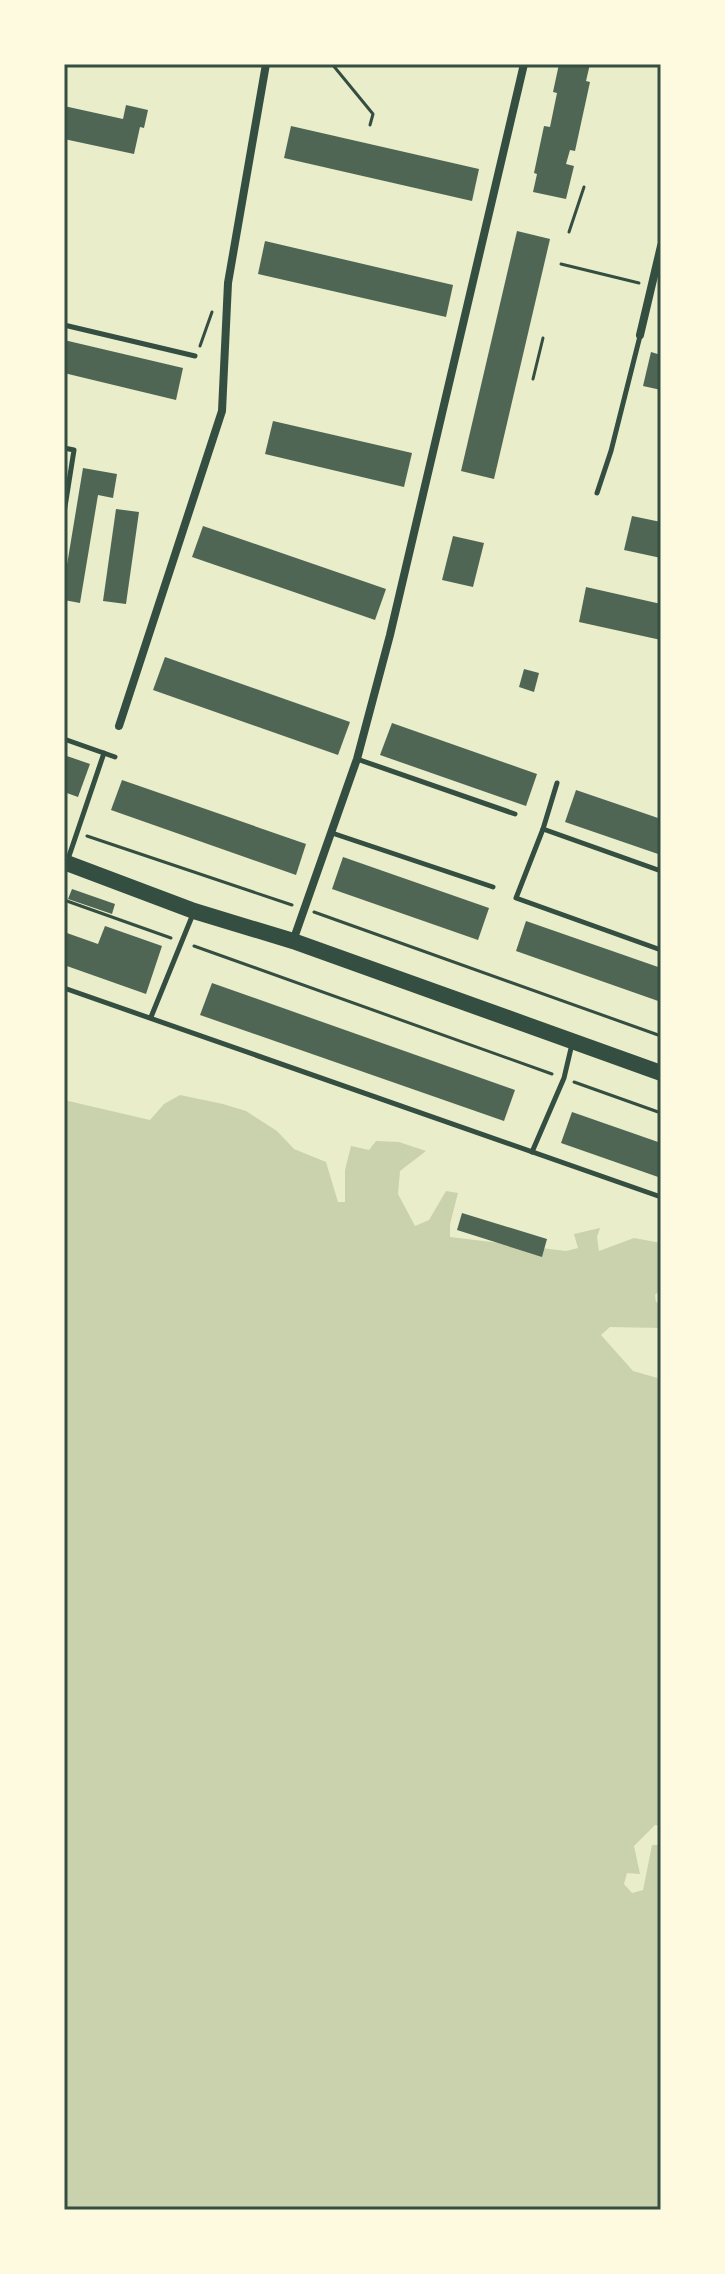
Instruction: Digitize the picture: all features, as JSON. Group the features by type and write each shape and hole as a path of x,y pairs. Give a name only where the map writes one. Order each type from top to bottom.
{"main road":[{"path":"65,862 194,911 293,941 661,1073"}],"street":[{"path":"119,726 222,411 228,283 266,64"},
{"path":"293,941 357,759 400,594 524,64"},
{"path":"640,335 661,246"}],"lane":[{"path":"64,325 195,356"},
{"path":"597,493 611,451 640,335"},
{"path":"64,448 74,450 64,513"},
{"path":"64,739 115,757"},
{"path":"65,862 104,753"},
{"path":"357,759 515,814"},
{"path":"557,783 516,898 661,950"},
{"path":"543,829 661,871"},
{"path":"332,833 493,887"},
{"path":"151,1017 194,911"},
{"path":"64,988 661,1197"},
{"path":"532,1152 564,1078 573,1042"}],"path":[{"path":"332,64 373,114 370,125"},
{"path":"569,232 584,187"},
{"path":"561,264 651,286"},
{"path":"533,379 543,338"},
{"path":"77,832 305,909 661,1036"},
{"path":"64,900 661,1113"}],"green space":[{"path":"180,1095 246,1111 277,1131 294,1149 326,1162 338,1202 345,1202 345,1170 351,1146 369,1150 376,1141 399,1142 426,1151 400,1171 398,1194 415,1226 429,1220 446,1191 458,1193 450,1237 566,1251 578,1248 574,1234 600,1228 597,1237 599,1251 634,1238 661,1243 661,1289 655,1295 656,1302 661,1305 661,1328 610,1327 601,1335 633,1371 661,1379 661,1826 655,1825 634,1846 640,1874 627,1873 624,1884 632,1893 643,1890 652,1845 661,1845 661,2210 64,2210 64,1100 150,1120 164,1104"}],"building":[{"path":"559,64 590,64 586,81 590,82 575,151 570,150 566,164 574,166 566,199 533,192 544,126 550,127 557,93 553,92"},
{"path":"126,105 148,110 144,128 140,127 134,154 64,139 64,106 123,119"},
{"path":"291,126 479,169 472,201 284,158"},
{"path":"517,231 550,239 494,479 461,471"},
{"path":"265,241 453,285 446,317 258,274"},
{"path":"64,340 183,368 176,400 64,373"},
{"path":"651,352 661,355 661,390 643,386"},
{"path":"273,421 412,453 404,487 265,454"},
{"path":"83,468 117,474 113,498 98,495 80,603 64,600 64,583"},
{"path":"116,509 139,512 126,604 103,601"},
{"path":"632,516 661,522 661,558 624,550"},
{"path":"203,526 386,589 375,620 192,557"},
{"path":"453,536 484,543 473,587 442,580"},
{"path":"586,587 661,604 661,640 579,622"},
{"path":"165,657 350,722 338,755 153,690"},
{"path":"524,669 539,673 534,692 519,687"},
{"path":"392,723 537,774 526,806 380,755"},
{"path":"64,755 90,764 78,797 64,792"},
{"path":"122,780 306,844 296,875 111,810"},
{"path":"576,790 661,819 661,855 565,822"},
{"path":"343,857 489,908 478,940 332,889"},
{"path":"72,889 115,904 112,914 68,899"},
{"path":"526,921 661,968 661,1002 516,951"},
{"path":"105,926 162,946 146,994 64,965 64,932 98,944"},
{"path":"212,983 515,1090 504,1121 200,1015"},
{"path":"572,1112 661,1143 661,1178 561,1143"},
{"path":"462,1213 547,1239 542,1257 457,1230"}]}
